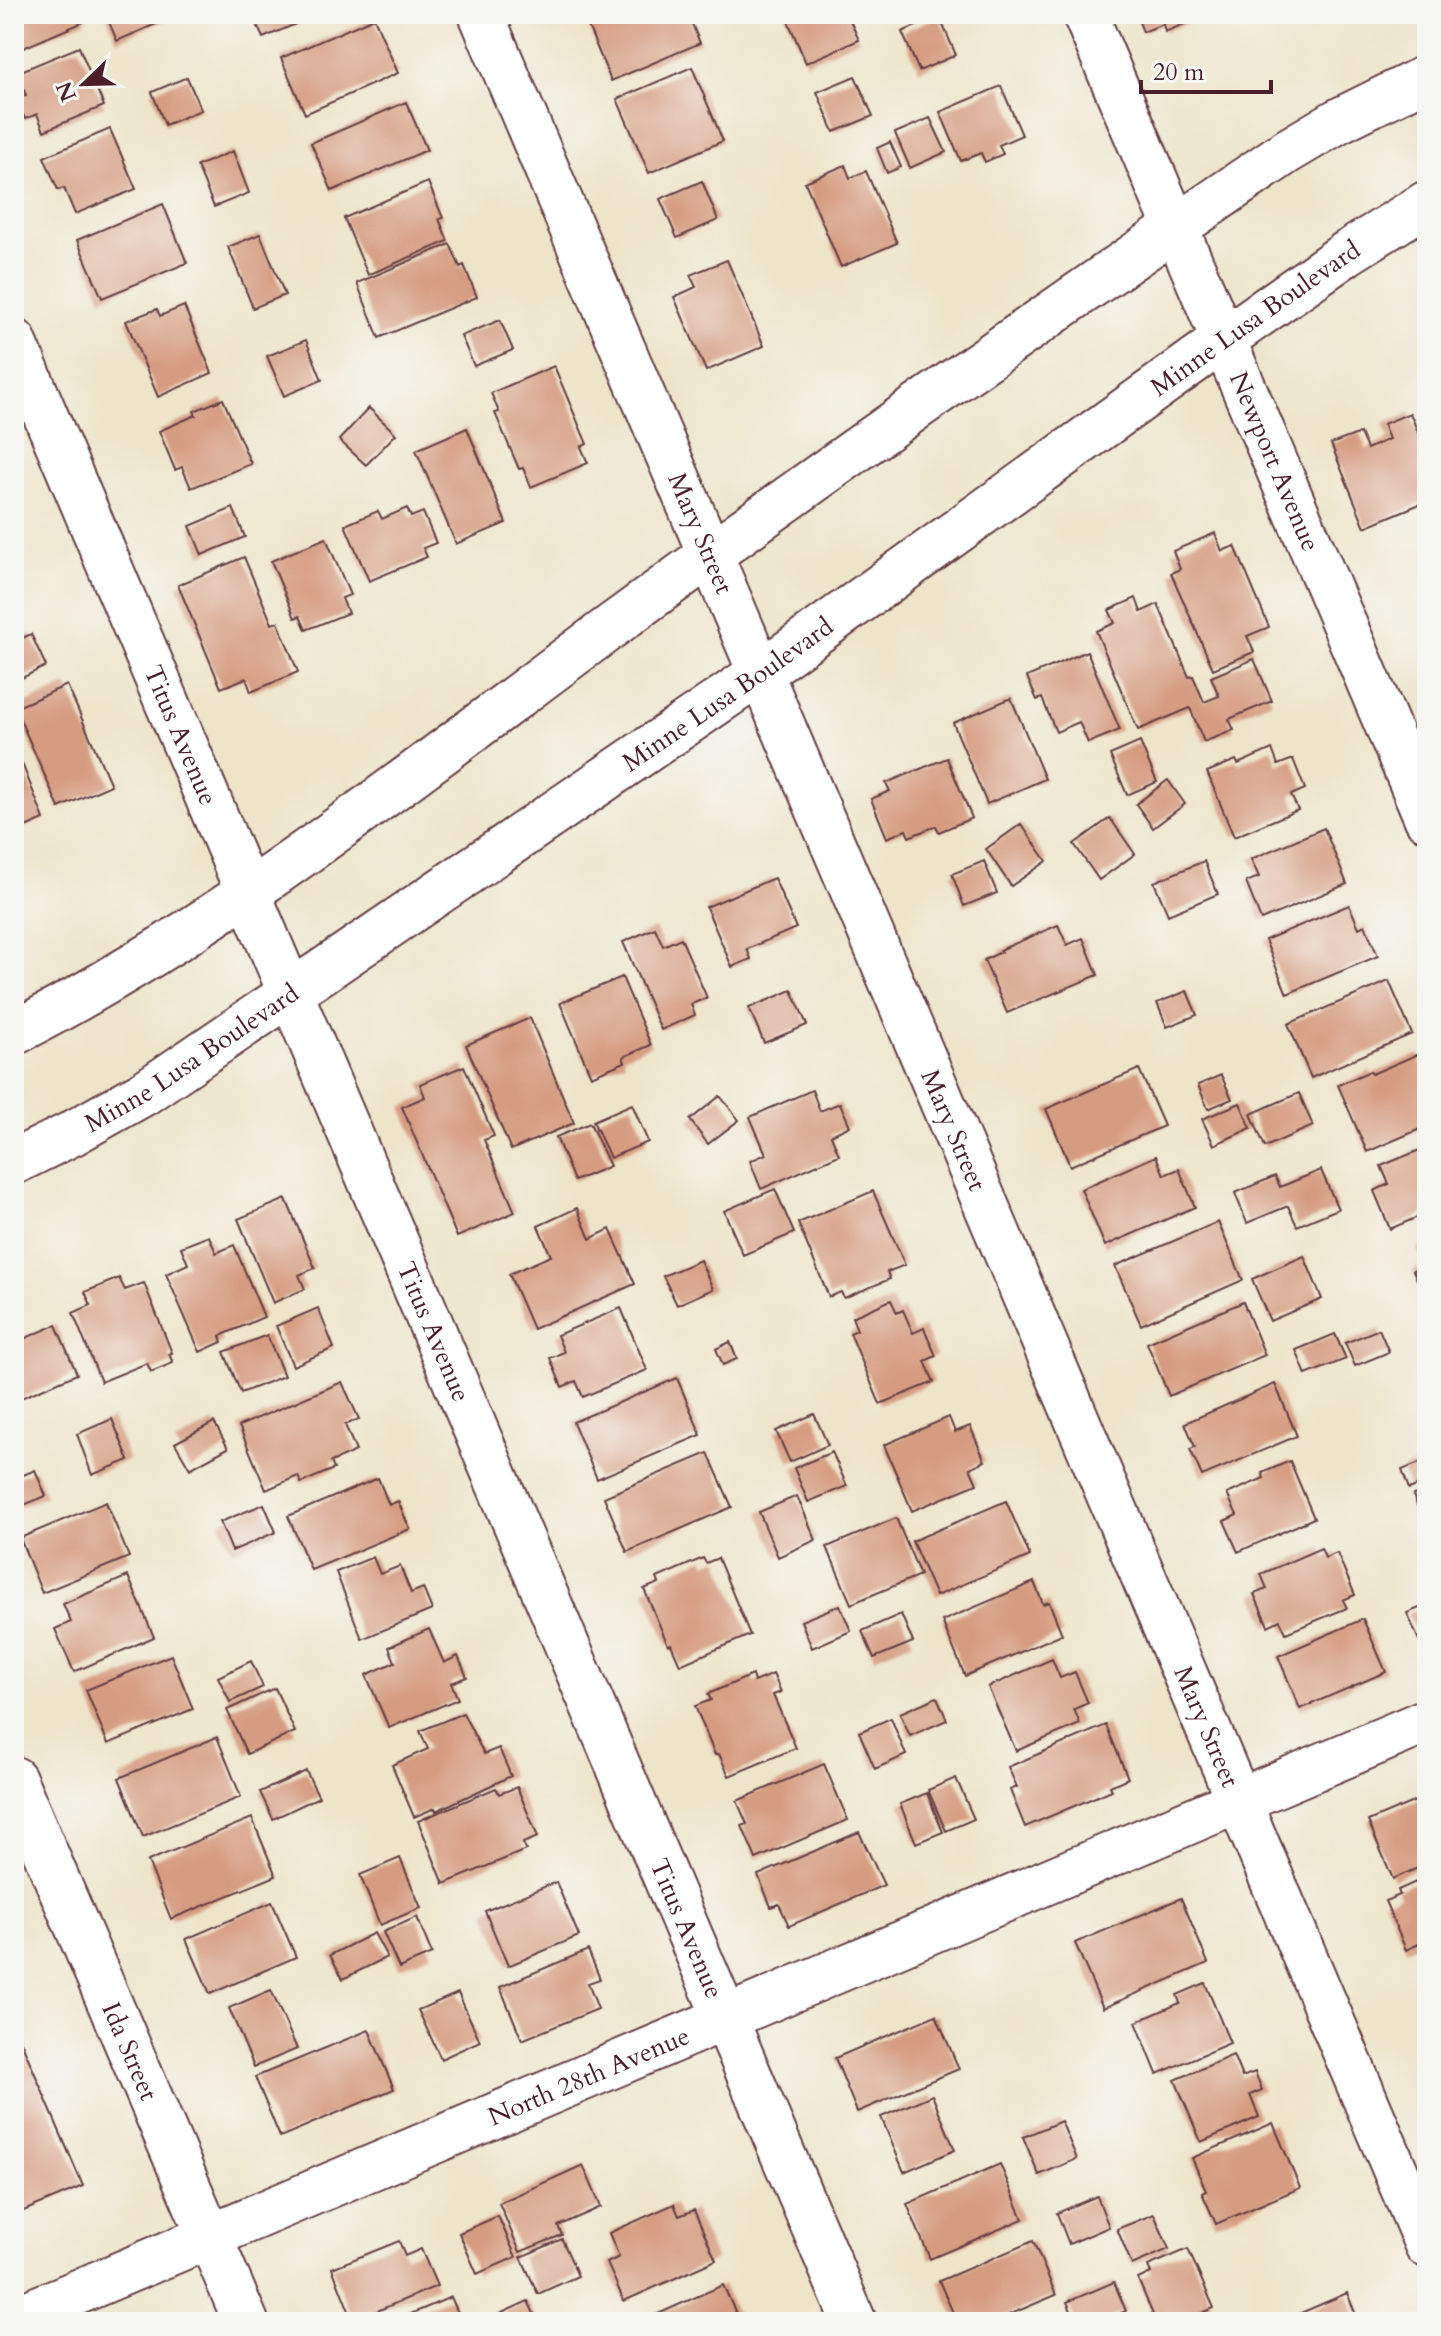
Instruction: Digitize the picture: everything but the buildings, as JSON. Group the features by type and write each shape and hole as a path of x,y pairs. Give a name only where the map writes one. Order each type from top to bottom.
{"street":[{"name":"Mary Street","path":"481,14 1427,2245"},
{"name":"Newport Avenue","path":"1085,14 1427,819"},
{"path":"14,1033 107,981 249,893 711,554 1286,152 1338,121 1427,77"},
{"name":"Minne Lusa Boulevard","path":"14,1162 144,1093 290,994 760,673 1223,340 1347,253 1427,203"},
{"name":"Titus Avenue","path":"14,341 854,2322"},
{"name":"North 28th Avenue","path":"14,2319 1427,1721"},
{"name":"Ida Street","path":"14,1779 246,2322"}]}
